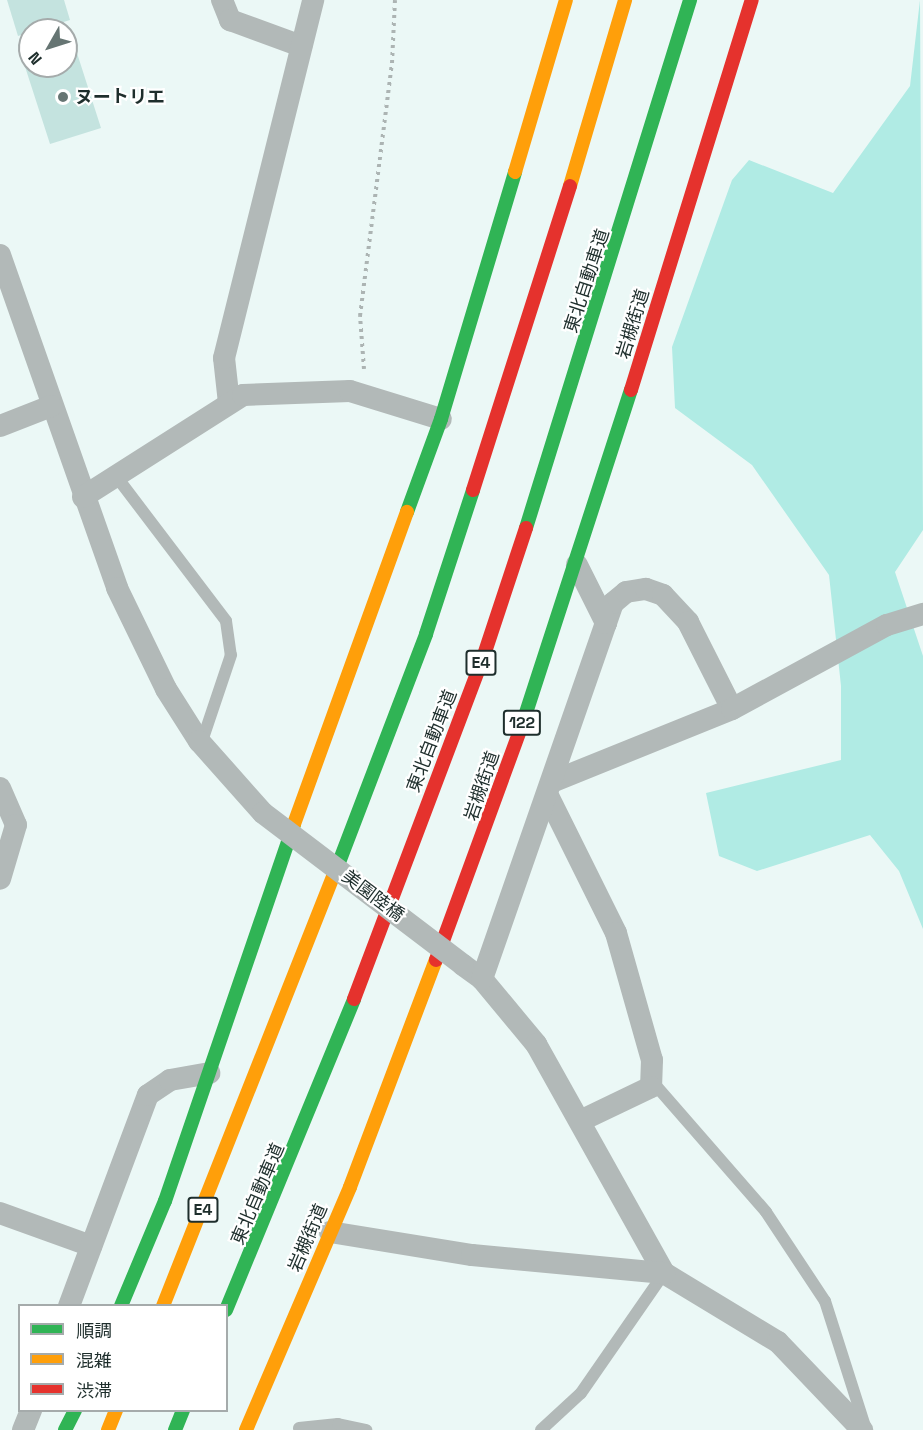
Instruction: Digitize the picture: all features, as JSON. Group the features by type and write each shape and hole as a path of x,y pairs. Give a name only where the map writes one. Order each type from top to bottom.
{"highway":[{"path":"121,1304 165,1201 331,716 441,419 566,0"},
{"name":"E4","path":"163,1304 242,1115 426,634 550,252 625,0"},
{"name":"東北自動車道","path":"228,1305 299,1143 483,658 610,271 690,0"},
{"name":"岩槻街道","path":"246,1430 330,1232 481,842 577,565 752,0"},
{"path":"65,1430 74,1412"},
{"path":"108,1430 115,1412"},
{"path":"175,1430 182,1412"}],"street":[{"path":"222,0 230,20 301,46"},
{"path":"229,403 224,358 312,0"},
{"name":"美園陸橋","path":"0,255 51,406 117,588 166,689 201,744 263,813 482,979 536,1044 582,1119 664,1273"},
{"path":"83,497 243,395 350,391 441,419"},
{"path":"0,426 51,406"},
{"path":"577,565 606,623"},
{"path":"482,979 552,789 613,603 626,592 646,589 663,595 688,622 732,709"},
{"path":"552,789 732,709 887,625 923,614"},
{"path":"0,788 16,825 0,879"},
{"path":"552,789 616,933 652,1060 651,1087 582,1119"},
{"path":"69,1304 148,1095 170,1080 209,1073"},
{"path":"0,1213 92,1246"},
{"path":"330,1232 472,1255 664,1273 778,1342 864,1430"},
{"path":"23,1430 30,1412"}],"lane":[{"path":"116,476 226,621 231,655 201,744"},
{"path":"651,1080 766,1212 825,1301 864,1430"},
{"path":"541,1430 581,1394 664,1273"},
{"path":"299,1428 339,1424 366,1430"}],"path":[{"path":"367,397 360,316 392,63 395,0"}],"shaded area":[{"path":"920,0 923,530 895,572 923,656 923,929 899,871 870,835 757,871 719,856 706,793 841,760 841,686 829,575 752,465 675,408 672,347 732,180 749,160 833,193 910,86"}],"building":[{"path":"7,0 64,0 69,18 18,18 18,36"},
{"name":"ヌートリエ","path":"78,56 101,128 50,144 29,78 78,78"}],"traffic: fast":[{"path":"526,528 690,0"},
{"path":"407,512 441,419 515,172"},
{"path":"524,719 631,390"},
{"path":"338,865 426,634 473,490"},
{"path":"122,1304 165,1201 294,824"},
{"path":"228,1305 354,999"},
{"path":"65,1430 74,1412"},
{"path":"175,1430 182,1412"}],"traffic: slow":[{"path":"515,172 566,0"},
{"path":"570,186 625,0"},
{"path":"294,824 407,512"},
{"path":"164,1304 338,865"},
{"path":"246,1430 350,1187 436,960"},
{"path":"108,1430 115,1412"}],"traffic: jam":[{"path":"631,390 752,0"},
{"path":"473,490 570,186"},
{"path":"354,999 483,658 526,528"},
{"path":"436,960 524,719"}],"place":[{"name":"ヌートリエ","path":"63,97"}]}
